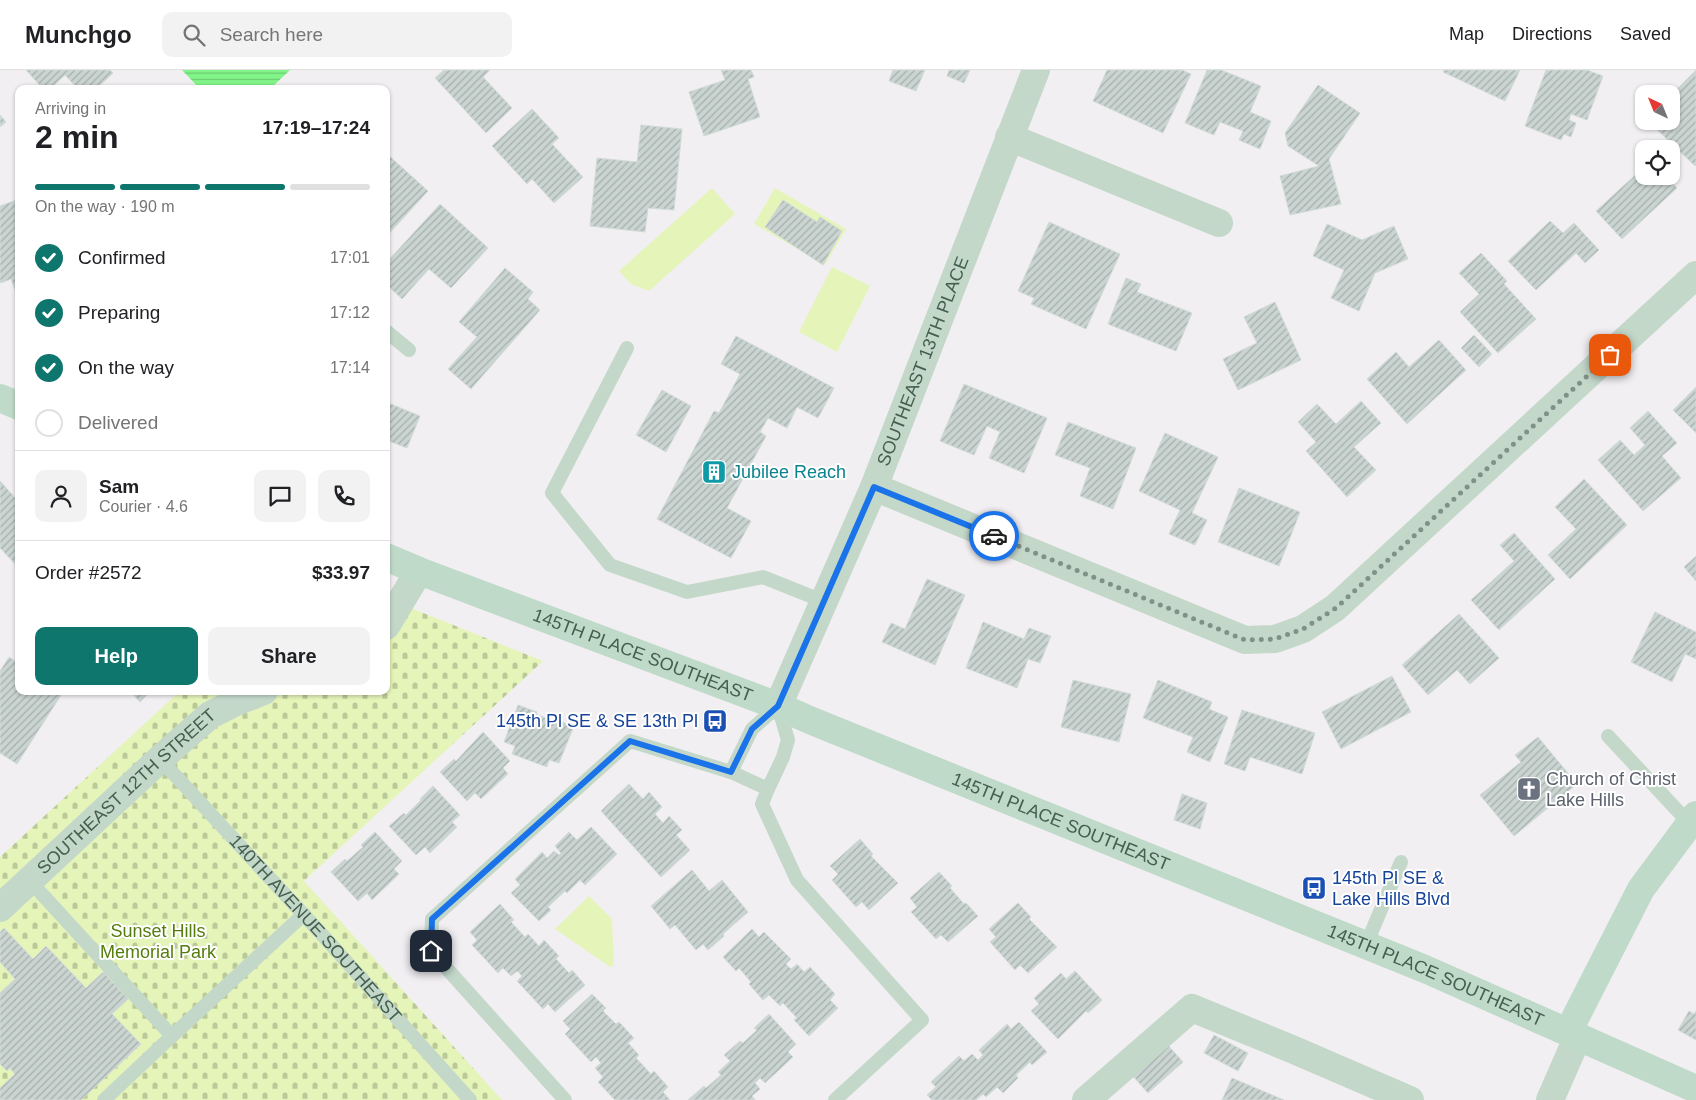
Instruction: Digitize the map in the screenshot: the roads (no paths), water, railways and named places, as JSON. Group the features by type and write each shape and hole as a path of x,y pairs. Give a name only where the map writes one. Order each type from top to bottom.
{"street":[{"name":"SOUTHEAST 13TH PLACE","path":"778,706 874,487 1036,70"},
{"path":"1009,136 1219,223"},
{"path":"874,487 1245,640 1275,639 1303,629 1336,608 1696,275"},
{"path":"0,398 15,404"},
{"path":"390,559 419,571 390,619"},
{"name":"145TH PLACE SOUTHEAST","path":"419,571 778,706 1366,944 1696,1089"},
{"name":"SOUTHEAST 12TH STREET","path":"0,908 210,715 254,695"},
{"path":"1550,1100 1573,1034 1641,890 1692,819"},
{"path":"1086,1100 1192,1008 1410,1100"}],"lane":[{"path":"390,334 409,350"},
{"path":"627,348 552,493 610,565 686,592 763,577 823,601"},
{"path":"731,772 752,729 778,706 788,740 784,757 762,804 797,880 922,1020 835,1100"},
{"path":"1608,736 1692,819"},
{"path":"565,1100 431,951 432,919 630,741 731,772 768,789"},
{"name":"140TH AVENUE SOUTHEAST","path":"160,759 304,914 470,1100"},
{"path":"1366,944 1401,862"},
{"path":"29,880 172,1036"},
{"path":"104,1100 304,914"}],"place":[{"name":"Jubilee Reach","path":"714,472"},
{"name":"145th Pl SE & SE 13th Pl","path":"715,721"},
{"name":"Church of Christ Lake Hills","path":"1529,789"},
{"name":"145th Pl SE & Lake Hills Blvd","path":"1314,888"}],"park label":[{"name":"Sunset Hills Memorial Park","path":"158,941"}]}
